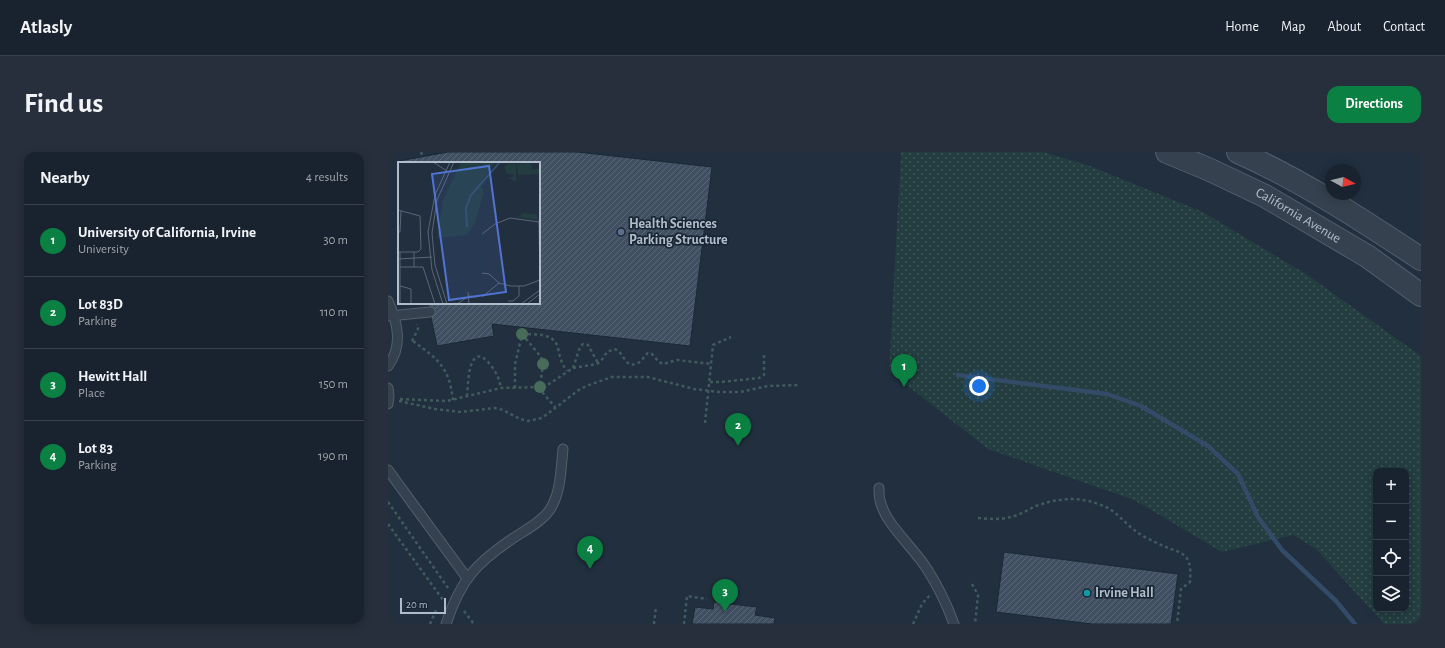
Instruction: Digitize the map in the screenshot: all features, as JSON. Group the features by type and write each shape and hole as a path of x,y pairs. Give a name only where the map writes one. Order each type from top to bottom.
{"street":[{"name":"California Avenue","path":"1167,152 1208,169 1265,196 1367,256 1421,295"},
{"name":"California Avenue","path":"1238,152 1288,176 1421,259"}],"lane":[{"path":"388,301 398,338 394,357 388,366"},
{"path":"391,316 430,312"},
{"path":"388,388 389,401"},
{"path":"446,624 450,612 467,578 477,565 542,519 549,512 557,492 563,449"},
{"path":"388,470 467,578"},
{"path":"879,488 880,501 886,515 926,568 938,588 954,624"}],"path":[{"path":"421,152 423,157"},
{"path":"522,334 541,335 551,338 556,343 559,359 567,371"},
{"path":"522,334 542,357 543,364 540,387 555,407"},
{"path":"515,388 515,364 522,334"},
{"path":"705,423 714,345 731,337"},
{"path":"413,341 440,363 450,381 453,400"},
{"path":"573,368 580,348 583,344 588,345 598,363"},
{"path":"389,401 453,400 501,388 540,387 557,380 573,368 598,363 607,352 614,349 621,353 627,362 633,364 639,363 648,353 652,354 659,362 663,364 677,360 712,364"},
{"path":"710,382 759,378 764,375 764,353"},
{"path":"467,396 472,363 475,358 478,357 483,358 488,362 498,376 501,388"},
{"path":"389,401 461,412 495,408 528,421 542,418 580,389 612,377 648,377 694,389 708,391 740,392 768,386 799,385"},
{"path":"978,518 992,519 1014,516 1035,506 1065,498 1089,501 1112,510 1137,532 1161,545 1180,552 1188,560 1191,568 1190,582 1181,589 1177,624"},
{"path":"388,502 474,624"},
{"path":"388,524 442,598 450,612"},
{"path":"972,584 978,594 975,624"},
{"path":"913,624 922,604 938,588"},
{"path":"684,624 687,596 707,599"},
{"path":"430,624 442,598"},
{"path":"654,624 656,607"}],"green space":[{"path":"901,152 1044,152 1090,166 1203,212 1309,276 1421,356 1421,624 1384,624 1373,612 1409,612 1409,468 1373,468 1373,612 1316,549 1293,535 1222,552 1134,500 988,449 889,371"}],"building":[{"name":"Health Sciences Parking Structure","path":"448,152 577,152 712,167 690,346 492,324 494,336 437,346 428,304 540,304 540,162 399,161"},
{"name":"Irvine Hall","path":"1004,552 1178,574 1171,624 1092,624 996,612"},
{"path":"714,602 757,607 755,615 775,618 774,624 692,624 695,607 713,609"}],"waterway":[{"path":"958,375 1107,394 1141,406 1208,446 1238,474 1258,517 1282,550 1336,601 1355,624"}],"place":[{"name":"Health Sciences Parking Structure","path":"621,232"},
{"name":"University of California, Irvine","path":"904,387"},
{"name":"Lot 83D","path":"738,446"},
{"name":"Lot 83","path":"590,569"},
{"name":"Irvine Hall","path":"1087,593"},
{"name":"Hewitt Hall","path":"725,612"}]}
